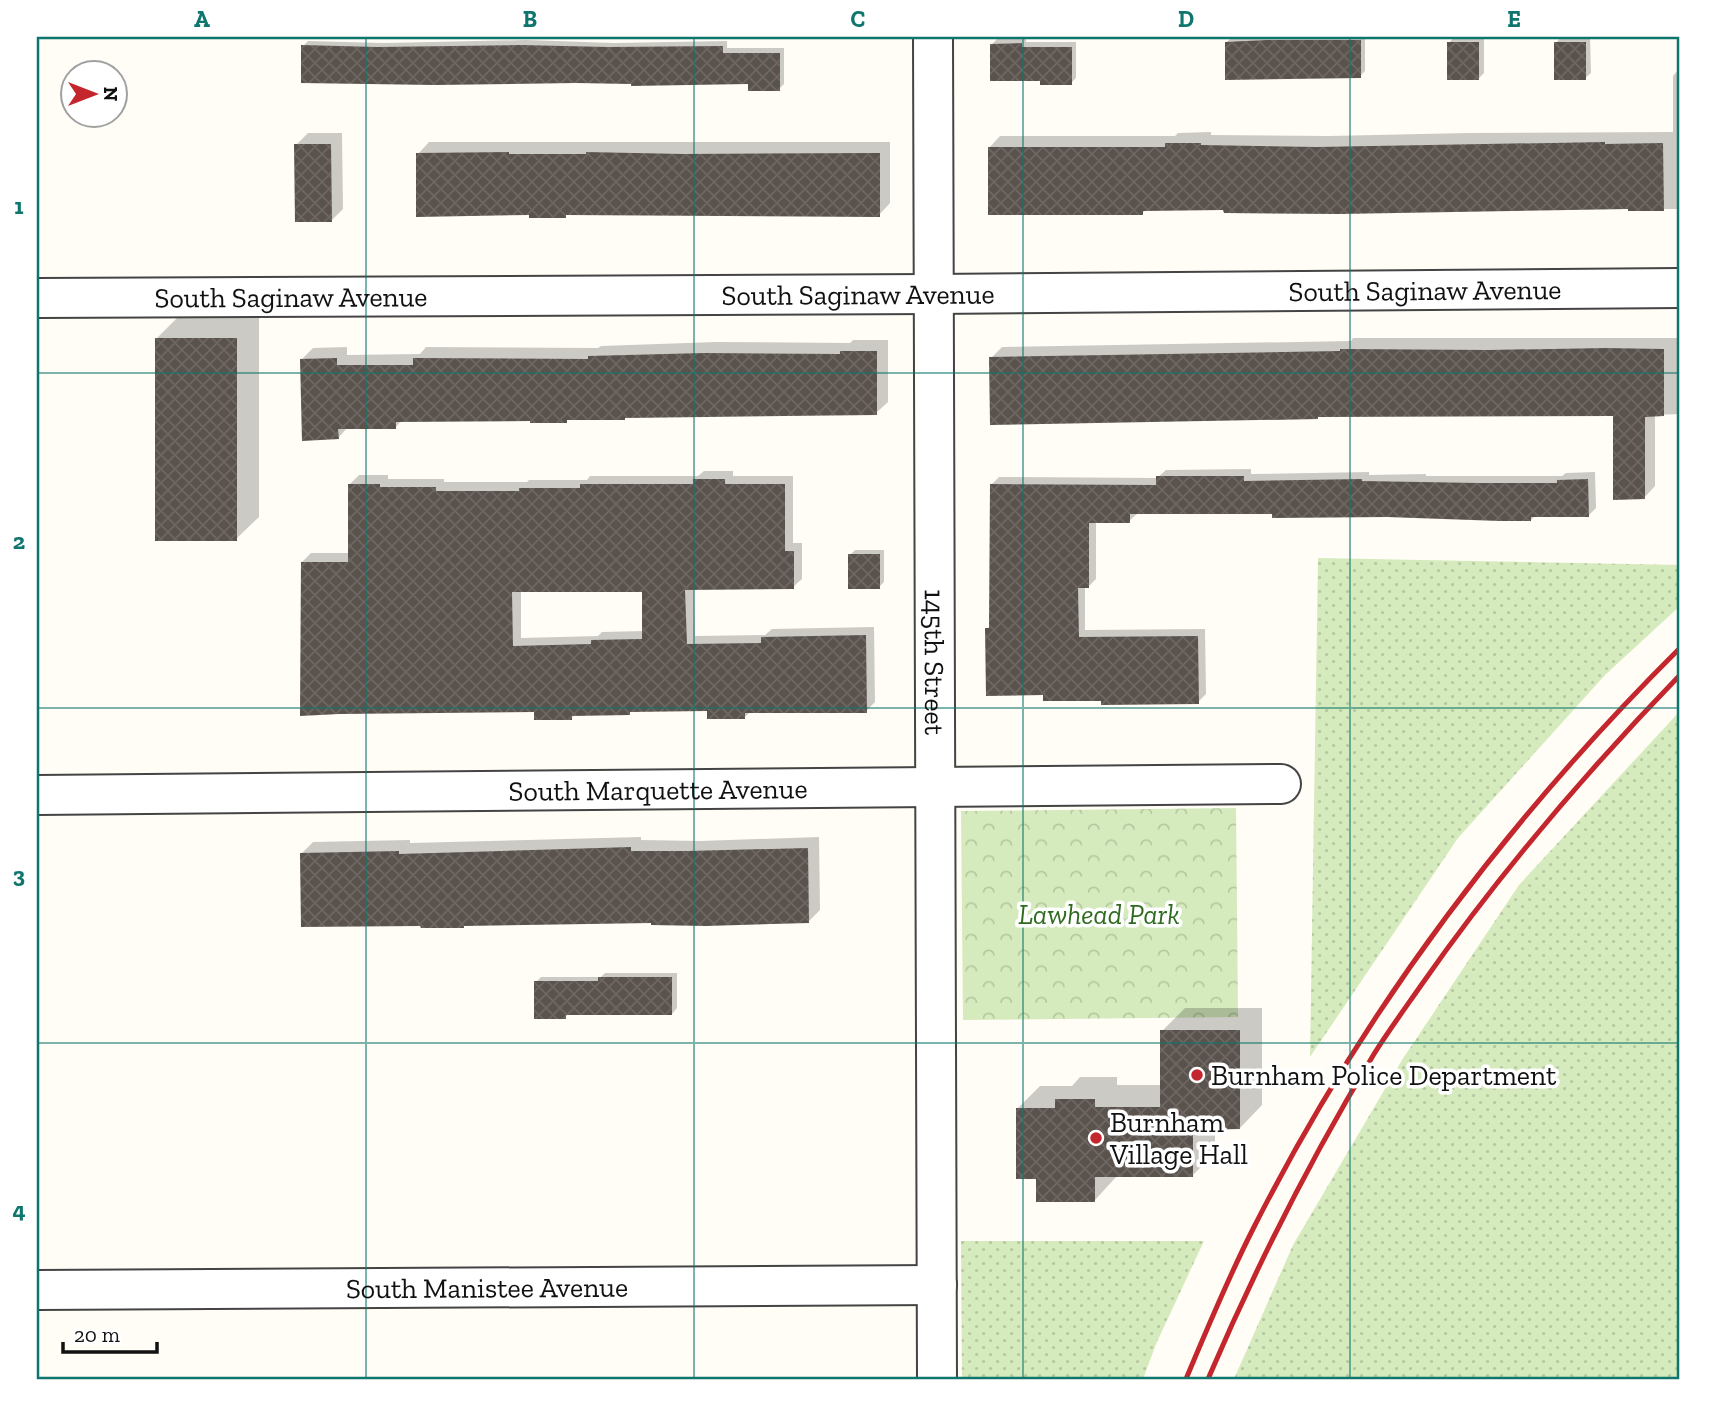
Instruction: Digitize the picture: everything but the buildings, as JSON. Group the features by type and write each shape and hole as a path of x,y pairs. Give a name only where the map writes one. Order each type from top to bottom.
{"street":[{"name":"145th Street","path":"933,37 937,1379"},
{"name":"South Saginaw Avenue","path":"37,298 1680,288"},
{"name":"South Marquette Avenue","path":"37,795 1281,784"},
{"name":"South Manistee Avenue","path":"37,1290 937,1285"}],"green space":[{"path":"1318,558 1680,565 1680,606 1605,675 1458,838 1310,1057"},
{"path":"1680,711 1680,1379 1234,1379 1293,1245 1402,1060 1519,885"},
{"name":"Lawhead Park","path":"1236,808 1238,1017 963,1020 961,811"},
{"path":"961,1241 1204,1241 1156,1344 1143,1379 962,1379"}],"railway":[{"path":"1186,1379 1244,1247 1296,1149 1391,995 1498,850 1617,713 1680,648"},
{"path":"1208,1379 1285,1214 1328,1133 1386,1036 1451,943 1513,863 1611,748 1680,675"}],"place":[{"name":"Burnham Police Department","path":"1197,1075"},
{"name":"Burnham Village Hall","path":"1096,1138"}]}
